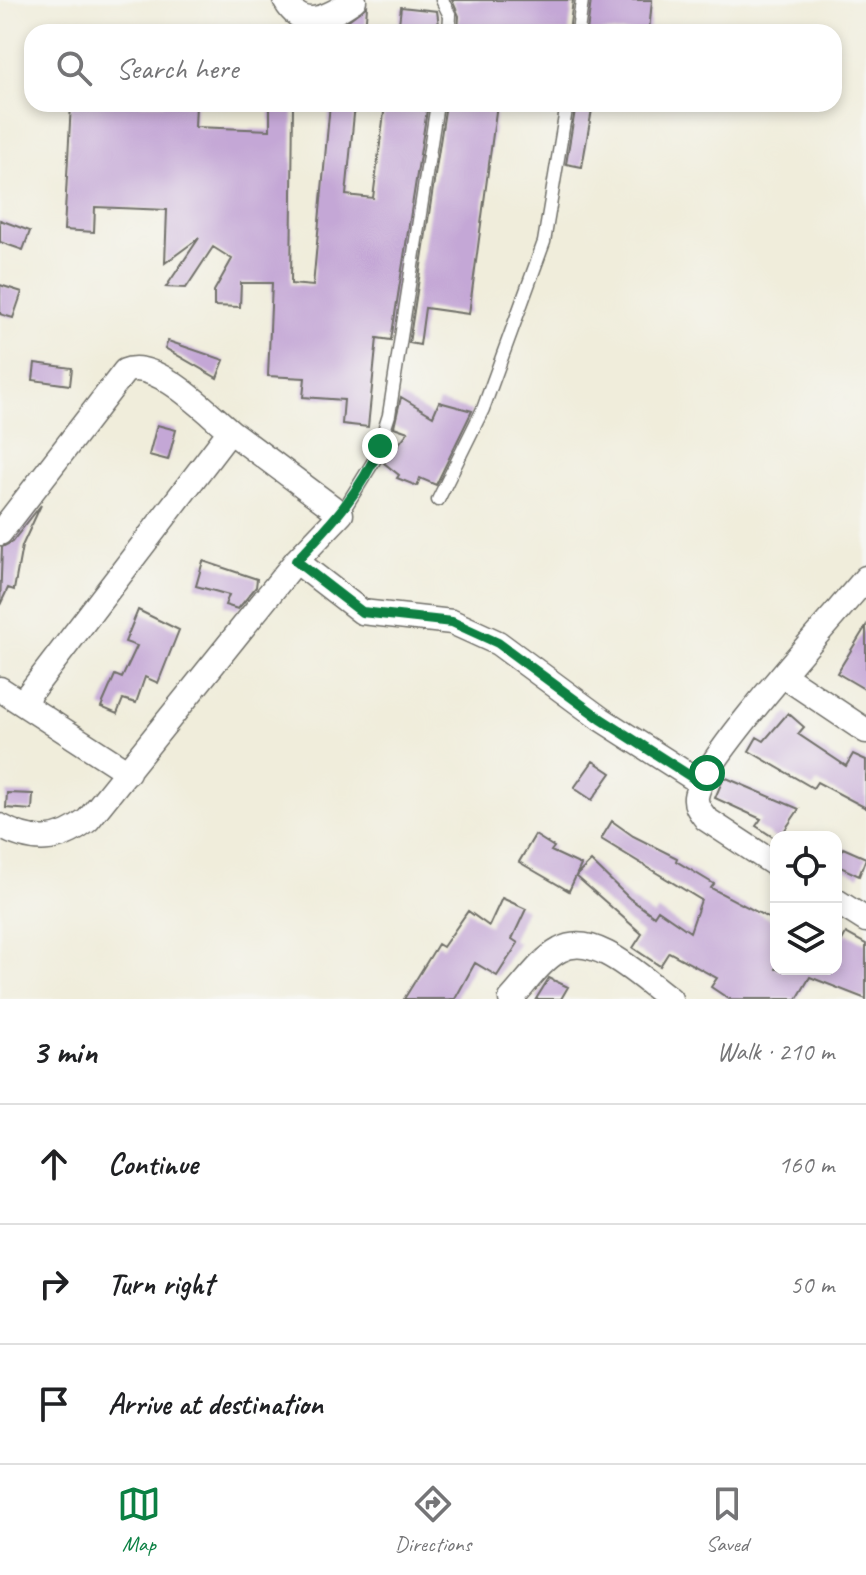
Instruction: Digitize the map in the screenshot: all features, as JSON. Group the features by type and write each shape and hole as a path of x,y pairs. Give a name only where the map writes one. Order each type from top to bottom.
{"street":[{"path":"285,0 300,18 310,21 323,18 354,0"},
{"path":"0,533 125,371 142,367 161,376 341,514 296,561 88,820 73,832 45,841 18,836 0,826"},
{"path":"22,703 230,431"},
{"path":"296,561 362,612 452,622 498,643 601,719 701,783"},
{"path":"770,861 724,833 698,809 696,796 720,753 866,578"},
{"path":"784,676 866,731"},
{"path":"0,689 128,772"},
{"path":"839,903 866,920"},
{"path":"511,999 547,959 565,947 576,946 595,948 670,999"}],"lane":[{"path":"442,0 450,16 450,24"},
{"path":"579,24 582,0"},
{"path":"341,514 375,459 389,415 436,112"},
{"path":"438,500 478,420 544,242 566,112"}],"building":[{"path":"452,0 573,0 570,24 458,24 459,16"},
{"path":"591,0 652,0 650,24 588,24"},
{"path":"367,6 366,24 343,24"},
{"path":"401,7 437,11 439,24 399,24"},
{"path":"71,112 196,112 195,127 270,130 270,112 293,112 291,284 313,286 329,112 354,112 346,195 373,198 384,112 427,112 391,340 377,338 368,427 342,424 344,400 303,397 305,378 268,376 272,283 241,283 240,307 214,306 214,291 232,259 213,247 186,288 166,287 199,238 165,263 167,210 95,207 94,232 64,230"},
{"path":"445,112 496,112 469,314 425,308 420,345 409,343"},
{"path":"575,112 592,112 582,167 566,164"},
{"path":"0,220 30,231 23,250 0,242"},
{"path":"0,285 22,292 13,318 0,314"},
{"path":"168,341 224,360 217,378 165,348"},
{"path":"35,363 72,368 70,385 33,380"},
{"path":"401,397 433,416 439,402 472,411 436,485 420,478 417,486 397,478 399,475 384,463 408,432 394,427"},
{"path":"157,425 176,430 168,460 149,455"},
{"path":"41,505 22,546 14,590 8,588 0,605 2,547 12,542"},
{"path":"203,561 257,579 256,587 238,609 225,605 229,595 196,586"},
{"path":"138,610 179,630 158,683 145,677 136,703 123,699 117,714 101,707 115,675 122,678 137,646 125,642"},
{"path":"866,626 866,690 837,673"},
{"path":"788,713 804,727 798,734 846,766 853,754 866,760 866,808 817,782 813,788 749,751 757,737 764,741"},
{"path":"593,761 611,773 592,800 574,788"},
{"path":"724,777 799,809 784,831 770,831 770,835 756,826 761,819 715,798"},
{"path":"7,793 33,794 32,810 6,808"},
{"path":"612,821 633,836 677,858 676,861 714,884 711,888 770,919 770,975 842,975 842,941 846,933 866,944 866,999 810,977 797,999 729,999 711,987 717,978 669,952 660,966 633,948 642,934 576,876 591,861 629,898 654,916 658,910 690,932 701,900 601,839"},
{"path":"535,835 554,847 551,851 581,865 569,891 519,862"},
{"path":"843,848 866,858 859,876 842,868"},
{"path":"502,898 526,909 512,939 518,943 497,976 475,963 455,999 404,999 438,944 443,947 468,911 489,926"},
{"path":"549,978 568,987 561,999 536,999"}],"route":[{"path":"380,446 365,478 341,514 296,561 351,607 362,612 434,619 469,627 525,661 601,719 701,783 707,773"}]}
